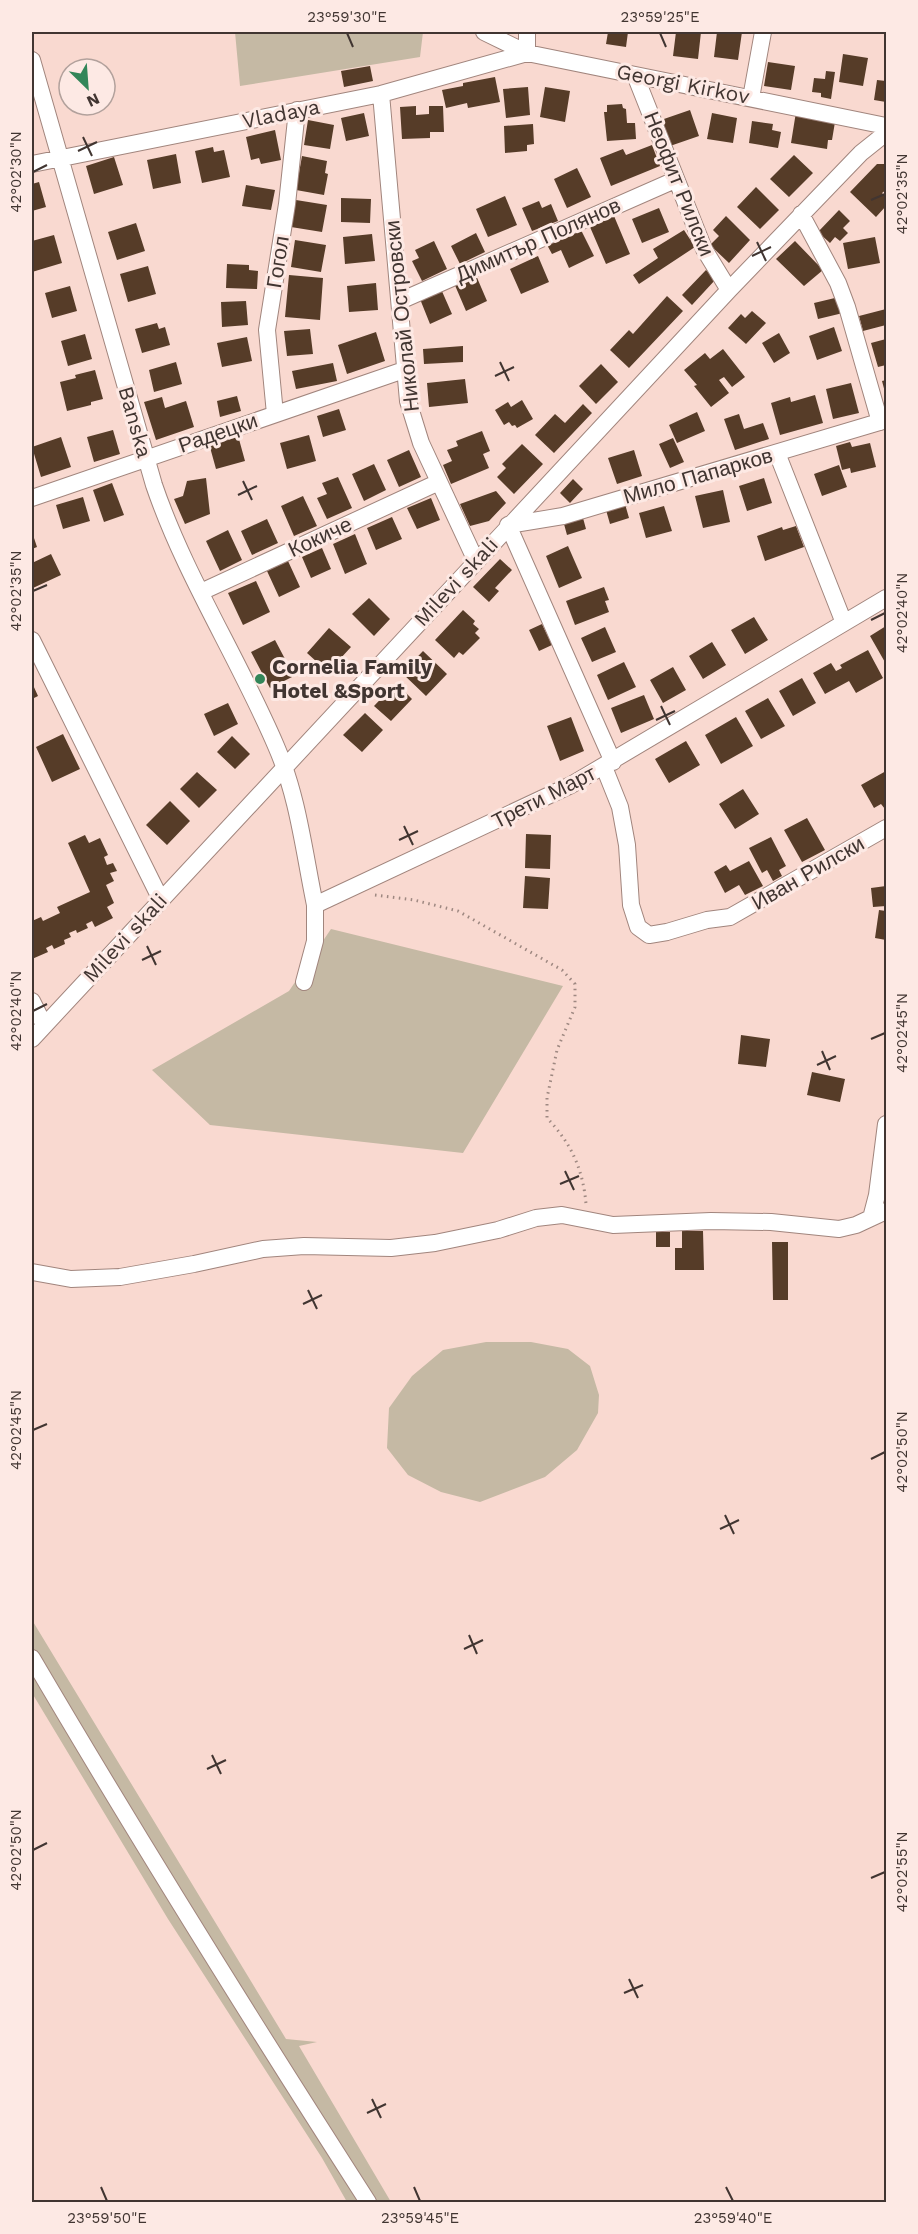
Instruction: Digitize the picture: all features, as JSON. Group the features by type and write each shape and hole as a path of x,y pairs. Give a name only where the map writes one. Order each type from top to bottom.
{"street":[{"name":"Georgi Kirkov","path":"484,32 527,53 886,126"},
{"path":"527,32 527,53"},
{"path":"751,98 763,32"},
{"name":"Vladaya","path":"32,164 381,94 527,53"},
{"name":"Banska","path":"32,60 145,458 163,511 284,767"},
{"name":"Неофит Рилски","path":"635,75 704,249 729,290"},
{"name":"Николай Островски","path":"381,94 408,401 413,422 476,561"},
{"name":"Гогол","path":"274,414 267,330 287,204 297,110"},
{"name":"Milevi skali","path":"32,1039 729,290 861,153 886,133"},
{"name":"Димитър Полянов","path":"400,301 675,180"},
{"path":"801,214 841,291 884,421"},
{"name":"Радецки","path":"32,498 404,370"},
{"name":"Мило Папарков","path":"508,525 563,516 884,421"},
{"path":"777,453 844,623"},
{"name":"Кокиче","path":"201,592 439,482"},
{"path":"508,525 609,764"},
{"name":"Трети Март","path":"315,906 540,800 609,764 886,597"},
{"path":"32,640 161,900"},
{"name":"Иван Рилски","path":"609,764 621,807 627,845 631,905 638,927 649,934 730,917 886,828"},
{"path":"284,767 293,796 315,906 315,941 304,982"},
{"path":"32,1001 44,1025"},
{"path":"32,1272 71,1279 120,1277 263,1249 304,1246 391,1248 435,1243 498,1230 536,1218 562,1215 613,1225 711,1221 771,1222 838,1229 856,1225 879,1214 877,1195 883,1177 886,1124"},
{"path":"32,1658 213,1960 368,2202"}],"path":[{"path":"346,891 414,900 458,911 562,970 574,984 575,1007 557,1050 547,1098 547,1118 562,1133 577,1158 584,1185 588,1221"}],"shaded area":[{"path":"235,32 423,32 420,57 240,86"},
{"path":"331,929 563,986 463,1153 210,1125 152,1070 289,991"},
{"path":"486,1342 531,1342 568,1349 590,1366 599,1395 598,1413 577,1450 545,1477 480,1502 441,1492 408,1475 387,1448 389,1408 412,1376 443,1350"},
{"path":"32,1620 286,2039 317,2042 299,2046 391,2202 347,2202 322,2158 168,1919 32,1693"}],"building":[{"path":"608,32 628,32 626,47 606,44"},
{"path":"676,32 701,32 698,59 673,56"},
{"path":"717,32 742,32 738,60 714,57"},
{"path":"843,54 868,58 863,86 839,82"},
{"path":"768,62 795,66 791,90 764,86"},
{"path":"370,66 373,81 344,87 341,71"},
{"path":"826,71 835,72 831,99 821,97 821,93 812,92 814,78 825,79"},
{"path":"495,77 500,102 468,108 467,103 446,108 442,90"},
{"path":"877,80 886,81 886,102 874,100"},
{"path":"528,87 530,115 506,118 503,89"},
{"path":"545,87 570,91 565,122 540,117"},
{"path":"622,104 626,109 627,123 635,123 636,139 607,141 604,112 607,112 607,105"},
{"path":"416,106 416,115 429,114 429,106 443,106 444,132 430,132 430,138 402,139 400,107"},
{"path":"690,110 699,136 670,146 661,120"},
{"path":"796,112 835,122 832,140 828,140 827,149 791,143"},
{"path":"364,113 369,136 346,141 341,118"},
{"path":"712,113 737,118 733,143 707,139"},
{"path":"308,120 334,125 330,149 304,145"},
{"path":"752,121 773,124 772,130 781,132 778,148 749,143"},
{"path":"533,124 534,144 527,145 527,151 505,153 504,126"},
{"path":"275,130 281,160 261,164 259,158 251,160 246,137"},
{"path":"652,145 660,166 611,186 600,158 623,149 626,155"},
{"path":"213,147 214,152 224,150 230,177 202,183 195,151"},
{"path":"176,154 181,183 153,189 147,160"},
{"path":"794,155 813,173 789,197 770,179"},
{"path":"302,156 327,161 325,173 328,174 324,195 296,190"},
{"path":"114,157 123,185 94,194 86,166"},
{"path":"877,164 886,164 886,190 882,193 886,197 886,206 876,217 850,192"},
{"path":"577,168 591,197 567,208 554,179"},
{"path":"39,182 46,207 32,211 32,184"},
{"path":"246,185 275,190 271,210 242,206"},
{"path":"756,187 779,210 760,229 737,207"},
{"path":"505,196 517,225 488,237 476,209"},
{"path":"341,198 371,199 370,223 341,222"},
{"path":"296,200 327,205 322,232 291,227"},
{"path":"539,201 542,208 551,204 558,221 532,231 522,208"},
{"path":"659,208 669,232 642,243 632,219"},
{"path":"839,210 850,221 843,228 848,233 840,241 835,237 830,243 818,232"},
{"path":"614,216 630,254 606,264 590,227"},
{"path":"726,216 750,240 729,263 710,245 719,236 713,230"},
{"path":"136,223 145,251 117,260 108,232"},
{"path":"579,226 594,256 569,268 561,250 552,254 546,243"},
{"path":"684,230 695,247 639,284 633,275 658,258 653,249"},
{"path":"476,233 485,252 460,264 451,246"},
{"path":"372,234 375,261 345,264 343,237"},
{"path":"54,235 62,263 32,272 32,241"},
{"path":"875,237 880,263 848,269 843,243"},
{"path":"295,240 326,245 321,272 291,267"},
{"path":"434,241 447,269 422,281 412,261 419,258 415,250"},
{"path":"795,241 823,270 804,286 776,259"},
{"path":"538,256 549,282 521,294 510,269"},
{"path":"227,264 249,265 249,270 258,271 257,289 226,288"},
{"path":"148,266 156,294 128,302 120,274"},
{"path":"706,270 716,279 692,305 682,295"},
{"path":"475,273 487,301 466,311 454,283"},
{"path":"289,275 323,278 320,320 285,317"},
{"path":"376,283 378,310 349,312 347,286"},
{"path":"70,286 77,311 52,318 45,293"},
{"path":"441,289 452,314 430,324 420,299"},
{"path":"667,296 683,311 629,368 610,350 629,330 633,334"},
{"path":"839,297 843,313 818,319 814,303"},
{"path":"246,301 248,325 222,327 221,302"},
{"path":"886,309 886,325 863,331 859,316"},
{"path":"752,311 766,323 746,344 728,328 741,314 745,318"},
{"path":"157,323 159,329 165,327 170,345 142,353 135,329"},
{"path":"834,327 842,351 817,360 809,336"},
{"path":"310,329 313,354 287,356 284,331"},
{"path":"376,332 385,361 347,374 338,345"},
{"path":"779,333 790,353 774,363 762,343"},
{"path":"85,334 92,359 68,366 61,341"},
{"path":"247,337 252,361 222,367 217,343"},
{"path":"886,339 886,365 878,367 871,343"},
{"path":"463,346 463,362 424,364 423,349"},
{"path":"723,349 745,377 732,387 724,377 719,380 729,393 711,407 684,370 705,353 710,359"},
{"path":"176,362 182,384 154,392 149,370"},
{"path":"333,363 337,381 296,389 292,371"},
{"path":"601,364 618,382 596,404 579,386"},
{"path":"95,370 103,399 91,402 91,405 67,411 60,382"},
{"path":"465,379 468,403 429,407 427,383"},
{"path":"886,380 886,396 882,381"},
{"path":"851,383 859,413 833,419 826,389"},
{"path":"815,395 823,423 780,435 771,403 790,397 791,402"},
{"path":"237,396 241,411 220,417 217,401"},
{"path":"162,397 165,408 186,401 194,427 156,440 144,402"},
{"path":"522,400 533,419 517,428 509,422 504,425 495,410 508,402 511,407"},
{"path":"583,404 592,413 554,453 535,435 555,414 565,423"},
{"path":"339,409 346,430 323,437 317,416"},
{"path":"697,412 705,431 677,443 669,425"},
{"path":"739,414 744,429 763,423 769,439 735,450 724,419"},
{"path":"113,430 120,454 94,462 87,437"},
{"path":"482,431 490,451 483,454 489,468 451,484 443,465 452,461 447,450 458,446 456,441"},
{"path":"237,432 245,461 216,469 208,440"},
{"path":"309,435 316,461 287,469 280,443"},
{"path":"61,437 71,467 41,477 32,447"},
{"path":"673,438 684,462 670,468 659,444"},
{"path":"850,442 852,447 870,443 876,467 851,473 850,468 842,470 836,446"},
{"path":"522,444 543,464 514,494 497,477 506,468 502,464"},
{"path":"409,450 421,477 399,487 387,460"},
{"path":"634,450 642,476 617,484 608,458"},
{"path":"374,464 386,490 364,501 352,474"},
{"path":"839,465 847,487 822,496 814,474"},
{"path":"338,477 352,508 327,519 317,498 327,494 322,483"},
{"path":"206,478 210,514 185,524 174,499 183,496 187,481"},
{"path":"764,478 772,503 747,511 739,486"},
{"path":"573,479 583,489 570,503 560,493"},
{"path":"112,483 124,515 104,522 93,490"},
{"path":"723,490 730,522 703,528 695,496"},
{"path":"496,491 506,503 489,521 470,526 460,504"},
{"path":"303,496 317,526 294,536 281,506"},
{"path":"83,497 90,521 63,529 56,505"},
{"path":"431,498 440,520 417,529 407,508"},
{"path":"625,504 629,518 610,524 606,510"},
{"path":"664,506 672,531 646,538 639,513"},
{"path":"392,517 402,539 376,550 367,528"},
{"path":"583,518 586,529 567,535 564,524"},
{"path":"267,519 278,543 252,555 241,531"},
{"path":"796,526 804,547 765,561 757,536 782,527 783,530"},
{"path":"228,530 242,560 220,571 206,541"},
{"path":"32,532 37,547 32,549"},
{"path":"355,534 367,564 345,574 333,544"},
{"path":"568,546 582,578 559,588 546,556"},
{"path":"322,548 331,569 311,578 302,557"},
{"path":"51,554 61,575 33,588 32,563"},
{"path":"500,559 512,570 495,588 499,591 489,602 473,587"},
{"path":"288,561 300,587 279,597 267,571"},
{"path":"256,581 270,612 243,625 228,593"},
{"path":"604,587 609,600 605,601 609,612 575,625 566,601"},
{"path":"369,598 390,619 374,636 352,614"},
{"path":"463,610 475,621 473,624 479,629 475,633 480,638 463,655 459,652 454,658 435,640"},
{"path":"754,617 768,640 745,654 731,630"},
{"path":"542,624 552,645 539,651 529,630"},
{"path":"886,626 886,664 870,636"},
{"path":"605,627 616,652 592,662 581,638"},
{"path":"329,628 351,647 328,672 307,653"},
{"path":"275,640 294,676 270,688 251,652"},
{"path":"712,642 726,665 703,679 689,656"},
{"path":"868,650 883,678 856,693 849,681 825,694 813,673 831,663 836,671 842,668 840,665"},
{"path":"423,651 447,674 426,696 402,673"},
{"path":"624,662 636,687 608,700 597,675"},
{"path":"673,667 686,690 663,703 650,680"},
{"path":"802,678 816,703 793,716 779,691"},
{"path":"396,683 412,699 391,721 374,706"},
{"path":"32,685 38,696 32,699"},
{"path":"644,695 654,719 621,733 611,708"},
{"path":"768,698 785,726 761,739 745,711"},
{"path":"228,703 238,724 214,736 204,714"},
{"path":"365,713 383,730 362,752 343,735"},
{"path":"571,717 584,751 560,761 547,726"},
{"path":"736,717 753,746 721,764 705,735"},
{"path":"63,734 80,769 52,782 36,747"},
{"path":"232,736 250,754 235,769 217,752"},
{"path":"686,741 700,765 669,783 655,759"},
{"path":"886,771 886,808 881,804 874,808 861,785"},
{"path":"197,772 217,790 199,808 180,789"},
{"path":"743,789 759,814 735,829 719,804"},
{"path":"170,801 190,821 167,845 146,825"},
{"path":"807,818 825,850 802,862 784,830"},
{"path":"526,834 551,835 550,869 525,868"},
{"path":"85,835 89,843 100,838 108,855 104,857 107,865 113,863 117,871 110,873 114,881 106,885 114,903 107,907 113,918 95,927 92,921 86,924 88,928 77,933 76,930 69,933 71,937 64,940 65,944 54,949 52,945 46,948 48,952 32,959 32,921 41,917 43,921 60,913 57,907 90,892 68,843"},
{"path":"771,837 786,866 779,870 782,876 773,881 767,870 762,873 749,848"},
{"path":"749,861 763,886 745,895 739,885 725,893 714,872 726,865 730,871"},
{"path":"525,876 550,878 548,909 523,908"},
{"path":"886,886 886,906 873,907 871,888"},
{"path":"879,910 886,911 886,940 875,938"},
{"path":"741,1035 770,1039 766,1067 738,1064"},
{"path":"812,1072 845,1079 840,1102 807,1095"},
{"path":"682,1231 703,1231 704,1270 675,1270 675,1248 682,1248"},
{"path":"656,1232 670,1232 670,1247 656,1247"},
{"path":"772,1242 788,1242 788,1300 773,1300"}],"place":[{"name":"Cornelia Family Hotel &Sport","path":"260,679"}]}
